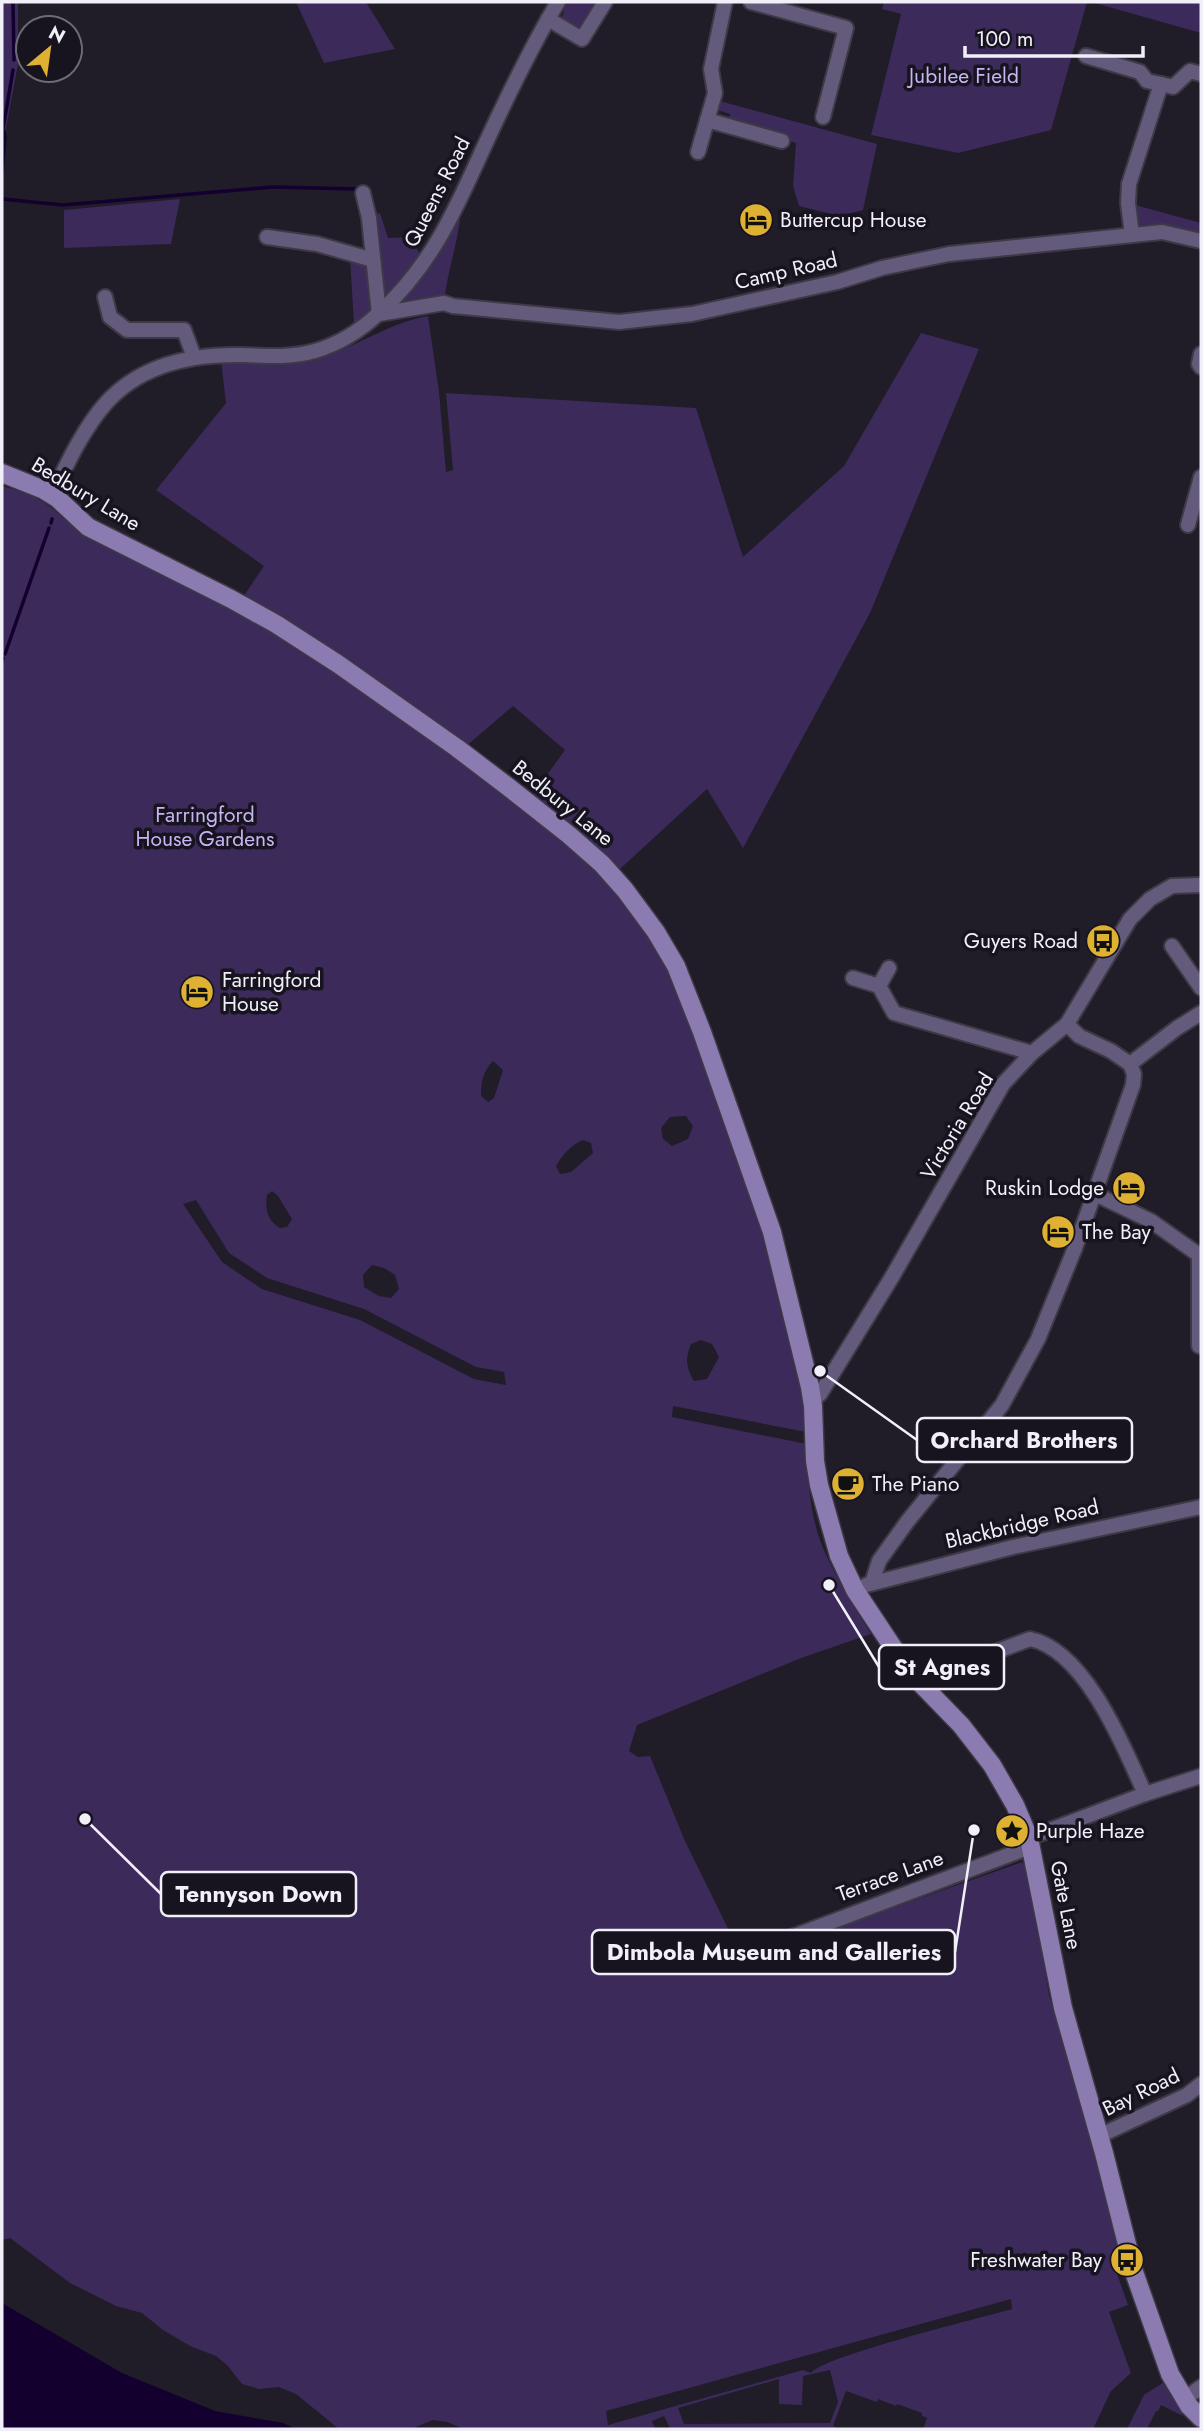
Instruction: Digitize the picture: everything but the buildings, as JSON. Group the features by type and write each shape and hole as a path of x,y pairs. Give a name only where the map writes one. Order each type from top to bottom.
{"street":[{"name":"Queens Road","path":"52,495 93,419 107,401 124,386 148,372 174,361 194,357 275,357 314,351 340,342 379,314 428,258 461,200 525,59 558,2"},
{"path":"548,19 582,39 605,2"},
{"path":"698,152 715,93 711,69 725,2"},
{"path":"751,2 846,28 823,117"},
{"path":"1086,56 1140,72 1147,81 1173,87 1190,71 1201,74"},
{"path":"1132,235 1128,204 1129,184 1160,84"},
{"path":"707,120 782,141"},
{"path":"363,193 369,218 379,314"},
{"name":"Camp Road","path":"379,314 444,303 619,322 692,314 949,254 1162,232 1201,241"},
{"path":"267,237 317,244 373,260"},
{"path":"105,297 110,317 127,330 184,330 194,357"},
{"path":"1201,354 1201,367"},
{"name":"Bedbury Lane","path":"2,473 35,485 52,495 88,527 276,624 338,664 517,794 594,857 625,890 656,932 676,966 717,1074 772,1232 812,1401"},
{"path":"1188,525 1201,477"},
{"name":"Victoria Road","path":"812,1401 820,1394 892,1277 1003,1084 1032,1053 1067,1024 1130,919 1150,899 1172,886 1201,885"},
{"path":"1172,946 1201,988"},
{"path":"879,986 889,968"},
{"path":"853,978 879,986 894,1013 1032,1053"},
{"path":"1130,1063 1201,1013"},
{"path":"872,1583 879,1561 900,1532 1002,1405 1038,1339 1095,1194 1133,1085 1134,1074 1130,1063 1079,1035 1067,1024"},
{"path":"1095,1194 1151,1221 1199,1255 1199,1346"},
{"name":"Gate Lane","path":"812,1401 819,1485 839,1556 855,1590 894,1650 923,1686 961,1725 992,1765 1015,1805 1030,1842 1063,2008 1145,2308 1170,2374 1184,2399 1199,2416"},
{"name":"Blackbridge Road","path":"855,1590 872,1583 1024,1544 1201,1507"},
{"path":"923,1686 947,1670 1030,1639 1044,1642 1087,1683 1108,1714 1146,1794"},
{"name":"Terrace Lane","path":"765,1947 1146,1794 1201,1776"},
{"name":"Bay Road","path":"1099,2136 1187,2095 1201,2084"},
{"path":"1184,2399 1201,2387"}],"green space":[{"path":"2,2 18,2 18,14 14,14 14,84 2,137"},
{"path":"296,2 366,2 395,49 324,63"},
{"path":"566,2 601,2 592,18 580,27 569,26 562,18"},
{"name":"Jubilee Field","path":"884,2 1087,2 1051,130 958,153 871,135 901,14 882,9"},
{"path":"1091,2 1201,2 1201,33"},
{"path":"716,100 877,144 863,210 840,216 799,206 793,186 796,143 728,123 730,114 714,109"},
{"path":"180,199 171,244 64,248 64,210"},
{"path":"461,200 461,213 444,303 402,304 391,301 354,325 350,257 368,261 381,288 376,214 380,213 388,238 411,237 419,253 419,259 388,293 398,300"},
{"path":"1128,203 1201,223 1201,241 1132,235"},
{"path":"428,316 439,392 446,472 453,470 446,393 696,408 743,557 844,466 921,333 979,349 870,613 743,848 707,789 620,869 531,797 565,750 513,706 464,748 241,600 264,566 156,490 226,403 221,361 277,361 319,357 403,323"},
{"name":"Farringford House Gardens","path":"2,486 35,498 64,519 273,628 511,794 623,892 672,969 769,1238 809,1402 806,1432 673,1406 672,1417 807,1444 811,1503 823,1549 871,1634 804,1657 637,1725 629,1751 638,1757 650,1756 685,1841 744,1961 1022,1862 1029,1871 1049,1995 1090,2127 1129,2268 1115,2268 1128,2305 1109,2312 1131,2373 1111,2391 1093,2429 923,2429 927,2418 922,2416 922,2413 846,2391 833,2426 839,2429 668,2429 670,2428 664,2416 652,2421 655,2429 464,2429 433,2420 411,2429 339,2429 296,2394 279,2387 259,2389 242,2384 216,2356 190,2346 163,2330 142,2313 116,2306 70,2283 10,2238 2,2240","holes":["493,1061 503,1070 494,1098 488,1102 481,1096 482,1081","686,1116 693,1126 688,1139 672,1146 663,1139 661,1128 670,1117","583,1140 591,1143 593,1153 571,1172 560,1174 556,1166 574,1145","272,1191 292,1219 287,1227 280,1228 272,1221 267,1209 267,1195","196,1200 229,1253 267,1278 364,1309 476,1367 504,1372 506,1385 474,1379 360,1320 262,1289 222,1262 183,1204","372,1265 395,1275 399,1289 391,1298 379,1296 364,1287 363,1275","701,1340 712,1344 719,1357 707,1379 694,1381 687,1359 691,1344","1011,2299 1012,2309 843,2357 811,2373 803,2370 608,2425 606,2411","830,2370 838,2402 830,2423 684,2424 678,2408 779,2379 779,2404 802,2405 803,2376"]},
{"path":"1164,2382 1183,2416 1161,2405 1147,2429 1127,2429 1144,2395"}],"shaded area":[{"path":"2,2303 122,2373 215,2411 283,2423 296,2429 2,2429"}],"waterway":[{"path":"13,2 14,60"},
{"path":"2,172 5,137 3,129 13,70"},
{"path":"2,199 63,205 273,187 357,189"},
{"path":"51,523 52,519"},
{"path":"5,654 49,528"},
{"path":"2,662 3,658"}],"place":[{"name":"Buttercup House","path":"756,220"},
{"name":"Guyers Road","path":"1103,941"},
{"name":"Farringford House","path":"197,992"},
{"name":"Ruskin Lodge","path":"1129,1188"},
{"name":"The Bay","path":"1058,1232"},
{"name":"Orchard Brothers","path":"820,1371"},
{"name":"The Piano","path":"848,1484"},
{"name":"St Agnes","path":"829,1585"},
{"name":"Tennyson Down","path":"85,1819"},
{"name":"Dimbola Museum and Galleries","path":"974,1830"},
{"name":"Purple Haze","path":"1012,1831"},
{"name":"Freshwater Bay","path":"1127,2260"}]}
